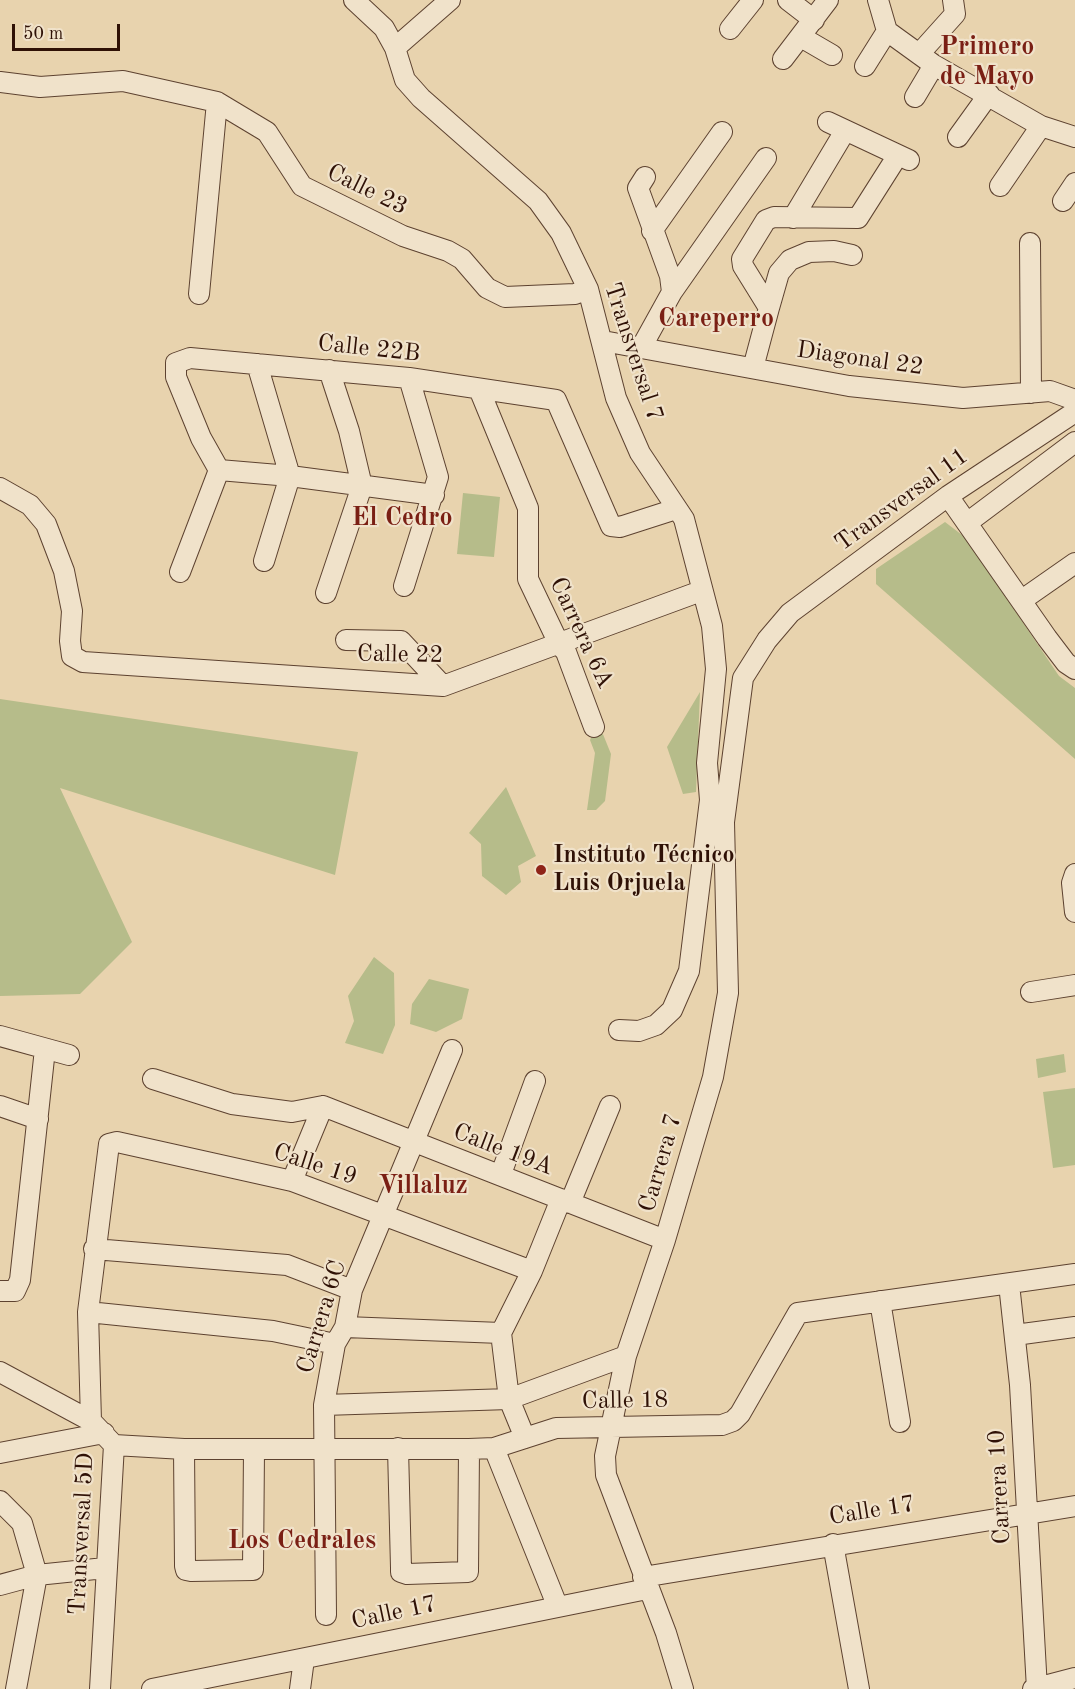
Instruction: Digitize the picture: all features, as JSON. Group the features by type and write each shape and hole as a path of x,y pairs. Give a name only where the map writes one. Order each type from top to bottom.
{"street":[{"name":"Transversal 7","path":"354,0 379,22 394,48 405,80 420,98 538,201 561,233 588,289 616,398 640,453 684,519 712,626 716,669 707,763 710,800 724,822"},
{"path":"394,48 450,0"},
{"path":"730,29 753,0"},
{"path":"788,0 814,20"},
{"path":"783,59 828,0"},
{"path":"878,0 887,31 927,59 1041,126 1075,137"},
{"path":"915,97 927,59 955,14 953,0"},
{"path":"865,66 887,31"},
{"path":"801,37 831,55"},
{"name":"Calle 23","path":"0,82 40,87 123,81 217,102 267,132 302,186 403,236 448,251 462,259 488,288 505,297 574,294 588,289"},
{"path":"958,137 989,94"},
{"path":"199,294 217,102"},
{"path":"769,308 743,266 742,259 766,220 858,218 903,158 836,126 793,218"},
{"path":"1000,186 1041,126"},
{"path":"652,231 722,132"},
{"path":"641,348 672,292 766,158"},
{"path":"645,177 638,188 670,276 672,292"},
{"path":"1063,201 1075,183"},
{"path":"1030,243 1031,393"},
{"path":"753,368 779,273 790,260 809,252 834,251 852,255"},
{"name":"Diagonal 22","path":"603,341 849,386 963,398 1050,391 1075,400"},
{"name":"Calle 22B","path":"219,470 201,438 176,378 176,363 190,358 409,378 556,400 611,526 620,527 676,509"},
{"path":"256,364 290,476 264,561"},
{"path":"326,592 362,486 349,431 329,370"},
{"path":"404,586 438,477 409,378"},
{"name":"Carrera 6A","path":"479,389 528,508 528,579 559,644 566,652 594,727"},
{"name":"Transversal 11","path":"766,640 790,613 948,496 1075,412"},
{"path":"967,523 1075,442"},
{"path":"180,572 219,470 290,476 434,495"},
{"name":"Calle 22","path":"0,488 30,505 46,524 64,571 72,611 70,641 72,656 83,662 442,686 701,591"},
{"path":"948,496 1047,638 1066,663 1075,669"},
{"path":"1022,600 1075,563"},
{"path":"346,640 401,641 442,686"},
{"name":"Carrera 7","path":"683,1689 666,1633 606,1475 605,1456 626,1356 665,1240 713,1077 728,993 724,822 743,678 766,640"},
{"path":"619,1030 639,1031 656,1025 672,1010 689,971 710,800"},
{"path":"1075,874 1072,883 1075,912"},
{"path":"1031,993 1075,985"},
{"path":"0,1036 69,1055"},
{"path":"8,1291 20,1280 45,1049"},
{"name":"Carrera 6C","path":"326,1615 324,1405 352,1290 415,1144 452,1050"},
{"name":"Calle 19","path":"153,1079 232,1104 292,1112 323,1106"},
{"path":"501,1174 535,1081"},
{"path":"0,1106 38,1119"},
{"path":"292,1181 323,1106"},
{"name":"Calle 19A","path":"323,1106 415,1144 501,1174 665,1240"},
{"path":"525,1438 509,1399 501,1333 610,1106"},
{"name":"Calle 19","path":"94,1249 109,1144 117,1142 292,1181 532,1271"},
{"path":"0,1453 103,1433 88,1312 94,1249 287,1265 352,1290"},
{"name":"Calle 18","path":"103,1433 184,1449 469,1449 494,1448 556,1428 722,1425 733,1421 798,1313 1075,1274"},
{"name":"Carrera 10","path":"1009,1284 1020,1385 1036,1689"},
{"path":"879,1301 900,1422"},
{"path":"88,1312 340,1336 501,1333"},
{"path":"1015,1335 1075,1327"},
{"name":"Calle 18","path":"324,1405 509,1399 626,1356"},
{"name":"Transversal 5D","path":"0,1372 103,1433 105,1568 100,1689"},
{"path":"399,1448 402,1572 407,1574 468,1572 469,1449"},
{"path":"494,1448 557,1605"},
{"path":"184,1449 186,1570 253,1570 254,1450"},
{"path":"0,1502 22,1523 37,1575 16,1689"},
{"name":"Calle 17","path":"152,1689 304,1659 557,1605 645,1582 833,1544 1075,1506"},
{"path":"833,1544 859,1689"},
{"path":"0,1585 37,1575 105,1568"},
{"path":"300,1689 304,1659"},
{"path":"1036,1689 1075,1678"}],"green space":[{"path":"463,493 500,497 494,557 457,554"},
{"path":"945,522 966,538 1059,676 1075,688 1075,759 876,584 876,569"},
{"path":"700,692 696,792 683,794 667,747"},
{"path":"0,699 358,752 335,875 60,788 132,942 80,994 0,996"},
{"path":"598,722 611,754 605,801 596,810 587,810 595,753 590,740"},
{"path":"506,787 536,856 518,866 521,882 506,895 482,876 481,844 469,833"},
{"path":"374,957 394,973 395,1025 383,1054 345,1043 354,1021 348,996"},
{"path":"429,979 469,989 462,1019 436,1032 410,1024 412,1004"},
{"path":"1064,1054 1066,1072 1038,1078 1036,1059"},
{"path":"1075,1088 1075,1165 1053,1168 1043,1092"}],"place":[{"name":"Instituto Técnico Luis Orjuela","path":"541,870"}],"district":[{"name":"Primero de Mayo","path":"987,62"},
{"name":"Careperro","path":"716,319"},
{"name":"El Cedro","path":"402,518"},
{"name":"Villaluz","path":"423,1186"},
{"name":"Los Cedrales","path":"302,1541"}]}
